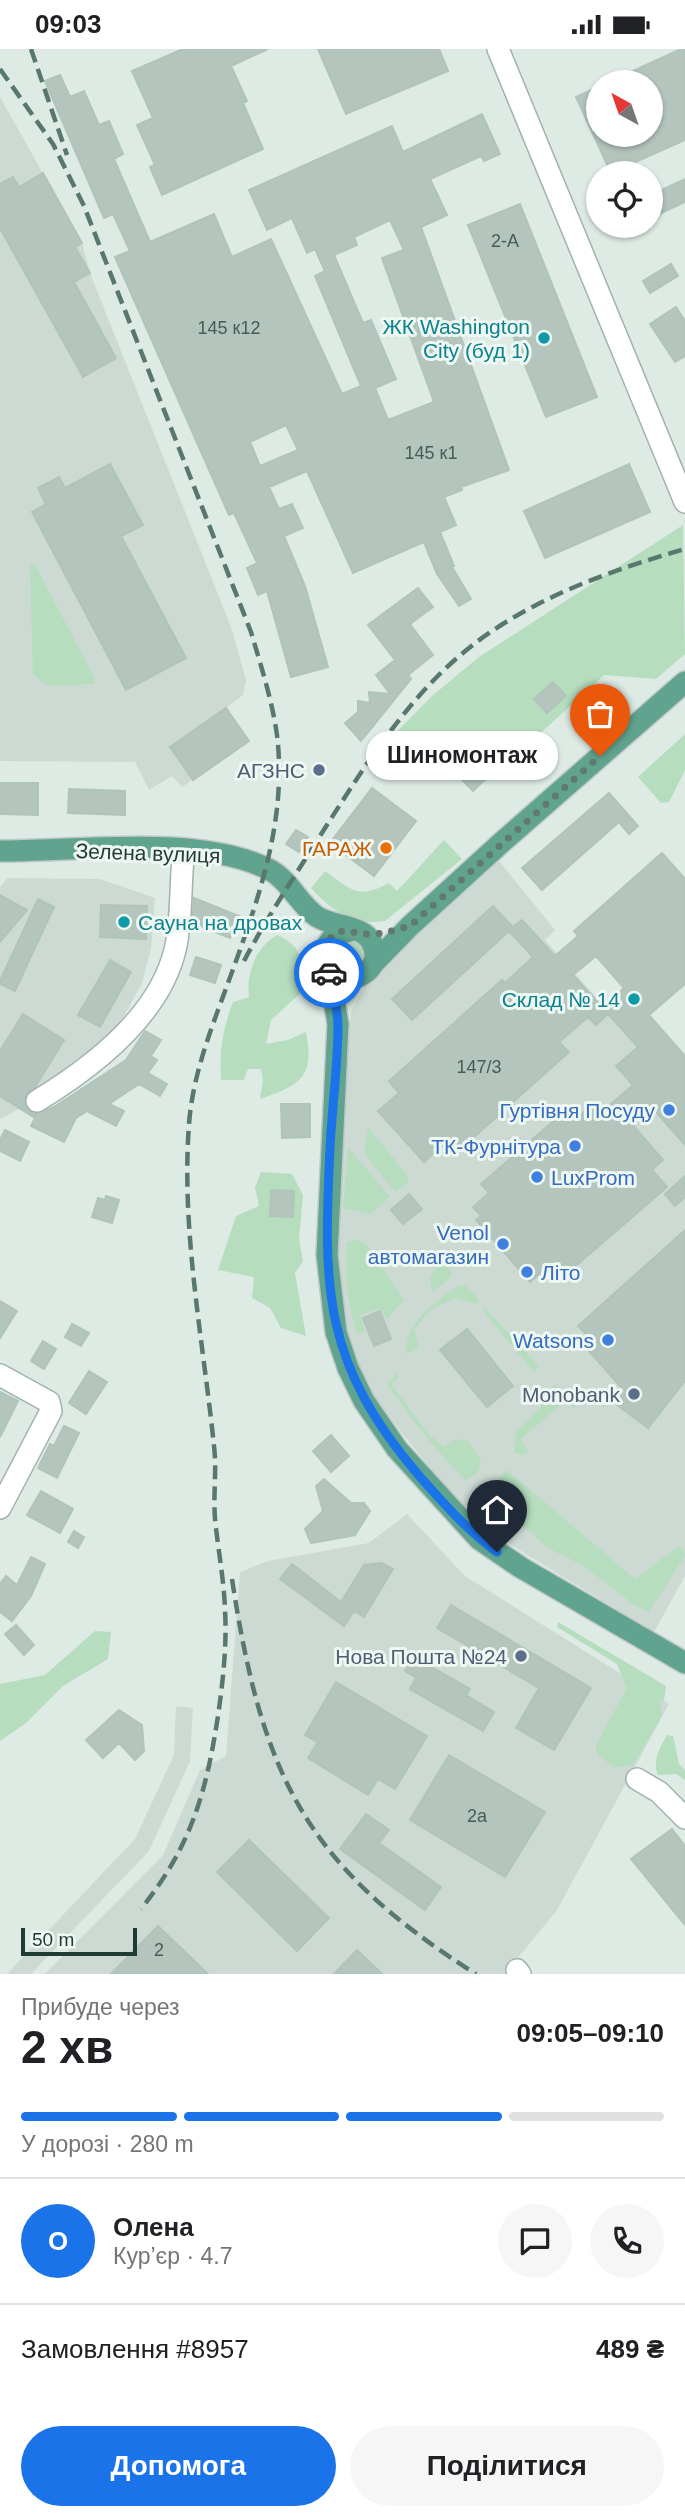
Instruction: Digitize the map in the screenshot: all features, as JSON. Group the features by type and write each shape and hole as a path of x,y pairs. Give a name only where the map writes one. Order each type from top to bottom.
{"main road":[{"path":"326,960 343,979 366,972 410,926 685,682"},
{"name":"Зелена вулиця","path":"0,851 176,849 232,856 270,870 316,916 359,932"},
{"path":"316,916 338,1024 327,1255 336,1332 348,1368 364,1401 405,1458 479,1539 520,1567 685,1663"},
{"path":"326,960 334,935 410,926"},
{"path":"338,1024 366,972 374,949 359,932"}],"street":[{"path":"498,49 685,502"},
{"path":"37,1101 127,1033 161,986 175,950 183,859 176,849"},
{"path":"0,1375 51,1406 0,1508"},
{"path":"637,1779 659,1792 685,1818"}],"shaded area":[{"path":"0,97 82,243 90,273 231,627 246,680 243,695 226,708 249,741 182,787 172,776 149,790 135,762 0,761"},
{"path":"499,861 555,930 545,940 685,1096 685,1576 654,1632 511,1545 467,1513 381,1407 351,1360 340,1314 335,1222 351,1011 370,978"},
{"path":"7,878 100,879 155,898 151,949 142,983 124,1016 93,1055 55,1090 0,1119 0,887"},
{"path":"407,1514 465,1576 669,1704 557,1910 505,1974 45,1974 163,1855 200,1770 226,1756 240,1572 268,1561 369,1543"},
{"path":"176,1706 193,1708 190,1761 149,1851 31,1974 7,1974 135,1839 174,1755"}],"green space":[{"path":"683,525 685,654 656,679 604,675 511,760 487,733 444,768 400,752 366,763 432,696 479,657"},
{"path":"34,563 94,677 94,684 47,686 33,674 30,566"},
{"path":"685,734 685,770 669,802 661,803 638,777"},
{"path":"444,840 462,859 385,921 363,921 344,915 327,904 311,888 325,871 355,891 369,891 389,883 397,891"},
{"path":"277,935 294,946 298,952 304,990 271,1020 266,1044 288,1040 306,1032 308,1060 306,1070 295,1084 260,1099 263,1080 261,1069 248,1069 244,1080 221,1080 221,1050 233,1002 249,997 249,979 254,962 263,947"},
{"path":"349,941 359,945 363,955 359,965 349,969 339,965 335,955 339,945"},
{"path":"368,1127 408,1176 408,1182 395,1192 364,1153"},
{"path":"348,1147 390,1197 371,1214 343,1208"},
{"path":"261,1172 292,1174 303,1195 299,1239 303,1261 295,1273 306,1336 281,1328 270,1308 252,1298 254,1277 218,1270 236,1216 259,1206 255,1187"},
{"path":"358,1240 367,1245 404,1300 387,1319 381,1308 360,1315 365,1332 357,1333 347,1288 346,1266 347,1242"},
{"path":"440,1263 449,1266 452,1276 432,1293 430,1278"},
{"path":"459,1285 467,1287 480,1301 476,1304 455,1298 430,1310 414,1330 419,1348 406,1354 410,1332 416,1323 431,1306"},
{"path":"485,1308 539,1366 534,1372 483,1311"},
{"path":"398,1372 399,1378 391,1384 428,1434 444,1447 456,1439 468,1441 481,1460 477,1474 466,1480 415,1422 387,1384"},
{"path":"555,1385 574,1404 575,1409 565,1401 521,1439 528,1452 521,1455 514,1452 516,1432 541,1407 544,1393"},
{"path":"507,1470 635,1579 678,1547 683,1549 685,1556 649,1612 634,1605 584,1566 548,1548 485,1493"},
{"path":"558,1622 666,1686 664,1701 659,1701 662,1715 634,1764 615,1768 597,1754 596,1745 627,1688 617,1664 557,1627"},
{"path":"95,1631 111,1632 108,1659 63,1686 26,1723 0,1741 0,1684 45,1675"},
{"path":"667,1735 673,1736 679,1764 685,1770 685,1780 676,1774 658,1775 656,1770 659,1749"}],"building":[{"path":"183,49 268,49 231,66 247,101 243,103 263,149 162,195 150,167 155,165 137,125 153,118 132,71"},
{"path":"318,49 439,49 448,71 346,114"},
{"path":"685,49 685,140 638,161 605,161 599,147 663,147 663,70 635,70"},
{"path":"60,75 70,97 84,91 99,125 109,121 123,154 114,159 150,242 214,214 232,257 271,239 342,394 361,386 315,276 325,271 315,249 307,253 292,218 267,230 249,190 392,126 403,152 482,114 500,154 484,161 481,156 430,179 447,215 421,227 509,470 461,487 462,490 444,497 456,525 440,532 454,566 452,567 471,599 459,606 437,574 424,542 353,573 307,471 269,487 279,509 292,504 303,528 284,536 305,586 328,667 291,677 267,591 258,595 247,568 257,563 234,513 229,515 115,257 130,251 113,214 104,218 45,81","holes":["390,220 404,250 382,258 434,402 388,420 375,388 396,379 371,320 363,323 334,255 357,245 354,237","286,425 298,450 260,466 250,442"]},
{"path":"586,92 586,119 576,97"},
{"path":"43,173 82,243 75,247 90,273 74,282 116,358 83,377 0,228 0,184 13,177 19,187"},
{"path":"685,179 685,202 663,212 663,189"},
{"name":"ЖК Washington City (буд 1)","path":"520,204 597,397 546,417 468,225"},
{"path":"671,264 678,276 650,293 643,281"},
{"path":"676,307 685,321 685,356 675,362 650,324"},
{"path":"110,464 143,525 121,536 186,658 126,690 32,512 46,504 38,488 59,477 65,488"},
{"path":"629,464 650,512 545,558 524,511"},
{"path":"418,588 433,607 410,624 433,655 408,675 411,679 361,741 345,723 358,712 358,701 370,703 369,692 390,694 376,675 395,660 368,625"},
{"path":"553,682 566,696 547,713 534,699"},
{"path":"226,708 249,741 193,780 170,747"},
{"path":"475,752 493,772 473,791 454,771"},
{"path":"0,783 38,783 38,815 0,814"},
{"path":"372,788 416,821 374,876 330,843"},
{"path":"69,789 125,791 125,815 68,813"},
{"path":"609,793 638,826 629,834 619,822 542,890 522,868"},
{"path":"296,830 308,837 299,852 286,844"},
{"path":"662,853 685,879 685,984 649,1015 685,1056 685,1145 650,1105 630,1122 663,1160 652,1170 667,1187 563,1277 552,1263 530,1282 476,1220 481,1216 473,1207 489,1193 481,1184 564,1112 573,1122 593,1104 602,1112 633,1085 616,1066 638,1047 608,1014 596,1025 588,1017 559,1042 569,1052 454,1155 444,1144 424,1162 378,1111 399,1093 389,1081 502,980 505,983 533,957 509,931 412,1020 392,999 493,906 513,927 522,920 555,956 578,936 574,931","holes":["596,956 624,988 602,1007 608,1014 573,975"]},
{"path":"0,895 27,910 0,942"},
{"path":"194,898 239,916 230,938 192,923"},
{"path":"38,899 54,907 15,991 0,984 0,981"},
{"name":"Сауна на дровах","path":"101,905 147,906 146,939 100,937"},
{"path":"196,957 221,965 215,983 190,975"},
{"path":"110,960 131,972 100,1027 78,1015"},
{"path":"23,1014 64,1040 35,1087 25,1096 26,1107 32,1113 38,1114 54,1107 126,1060 145,1031 161,1040 151,1056 157,1060 148,1073 167,1084 160,1096 139,1084 109,1104 124,1111 116,1126 87,1111 76,1118 64,1142 31,1126 35,1118 0,1096 0,1051"},
{"path":"281,1104 310,1104 310,1137 282,1138"},
{"path":"5,1130 29,1142 20,1161 0,1151 0,1140"},
{"path":"685,1176 685,1197 675,1206 665,1194"},
{"path":"271,1190 294,1191 293,1217 270,1216"},
{"path":"409,1194 422,1209 403,1224 391,1210"},
{"path":"106,1196 119,1200 112,1223 92,1217 98,1198 105,1200"},
{"path":"685,1230 685,1381 648,1428 608,1398 621,1387 580,1341 587,1335 578,1326"},
{"path":"0,1301 17,1311 0,1338"},
{"path":"380,1311 391,1339 374,1346 363,1318"},
{"path":"72,1324 89,1333 81,1346 65,1337"},
{"path":"467,1329 513,1386 487,1407 440,1350"},
{"path":"43,1341 56,1349 44,1369 31,1361"},
{"path":"89,1371 107,1382 86,1414 69,1403"},
{"path":"0,1392 18,1401 0,1437"},
{"path":"64,1426 79,1433 57,1478 38,1468 50,1444 54,1446"},
{"path":"331,1435 349,1456 331,1472 313,1451"},
{"path":"324,1479 351,1503 364,1503 370,1511 355,1535 311,1543 305,1529 323,1511 316,1486"},
{"path":"41,1491 73,1509 60,1533 27,1515"},
{"path":"74,1531 84,1537 78,1548 68,1542"},
{"path":"31,1557 45,1564 31,1596 12,1621 0,1612 0,1584 6,1576 17,1585"},
{"path":"381,1563 393,1569 364,1617 354,1611 344,1626 280,1579 292,1564 341,1602 364,1565"},
{"path":"451,1605 591,1688 554,1750 516,1728 539,1688 437,1628"},
{"path":"16,1625 34,1645 24,1655 5,1634"},
{"path":"416,1652 428,1658 425,1663 470,1689 466,1695 494,1712 483,1731 410,1689 416,1678 405,1671"},
{"path":"336,1682 427,1736 395,1789 378,1779 368,1795 308,1758 318,1742 305,1735"},
{"path":"119,1710 142,1725 144,1751 135,1760 119,1743 103,1758 86,1740"},
{"path":"449,1755 545,1812 505,1877 410,1820"},
{"path":"366,1814 389,1830 379,1843 441,1887 425,1910 340,1849"},
{"path":"672,1829 685,1846 685,1925 631,1859"},
{"path":"249,1840 329,1918 297,1951 217,1872"},
{"path":"158,1926 208,1974 111,1974"},
{"path":"357,1950 382,1974 334,1974"}],"railway":[{"path":"31,49 67,155"},
{"path":"0,69 53,144 84,206 251,632 277,735 278,796 269,856 200,1066 189,1124 187,1164 190,1245 214,1446 215,1519 224,1599 225,1636 221,1690 208,1770 194,1818 172,1863 141,1909"},
{"path":"244,961 280,899 368,762 405,713 446,668 493,631 545,601 629,566 685,549"},
{"path":"232,1579 244,1648 259,1708 277,1762 301,1809 332,1853 370,1894 418,1934 476,1974"}],"way so far":[{"path":"329,973 324,950 334,935 349,930 373,935 410,926 600,756"}],"place":[{"name":"ЖК Washington City (буд 1)","path":"544,338"},
{"name":"Шиномонтаж","path":"600,756"},
{"name":"АГЗНС","path":"319,770"},
{"name":"ГАРАЖ","path":"386,848"},
{"name":"Сауна на дровах","path":"124,922"},
{"name":"Склад № 14","path":"634,999"},
{"name":"Гуртівня Посуду","path":"669,1110"},
{"name":"ТК-Фурнітура","path":"575,1146"},
{"name":"LuxProm","path":"537,1177"},
{"name":"Venol автомагазин","path":"503,1244"},
{"name":"Літо","path":"527,1272"},
{"name":"Watsons","path":"608,1340"},
{"name":"Monobank","path":"634,1394"},
{"name":"Нова Пошта №24","path":"521,1656"}],"route":[{"path":"329,973 338,1024 330,1147 327,1255 330,1294 341,1350 364,1401 397,1449 463,1524 497,1552"}]}
